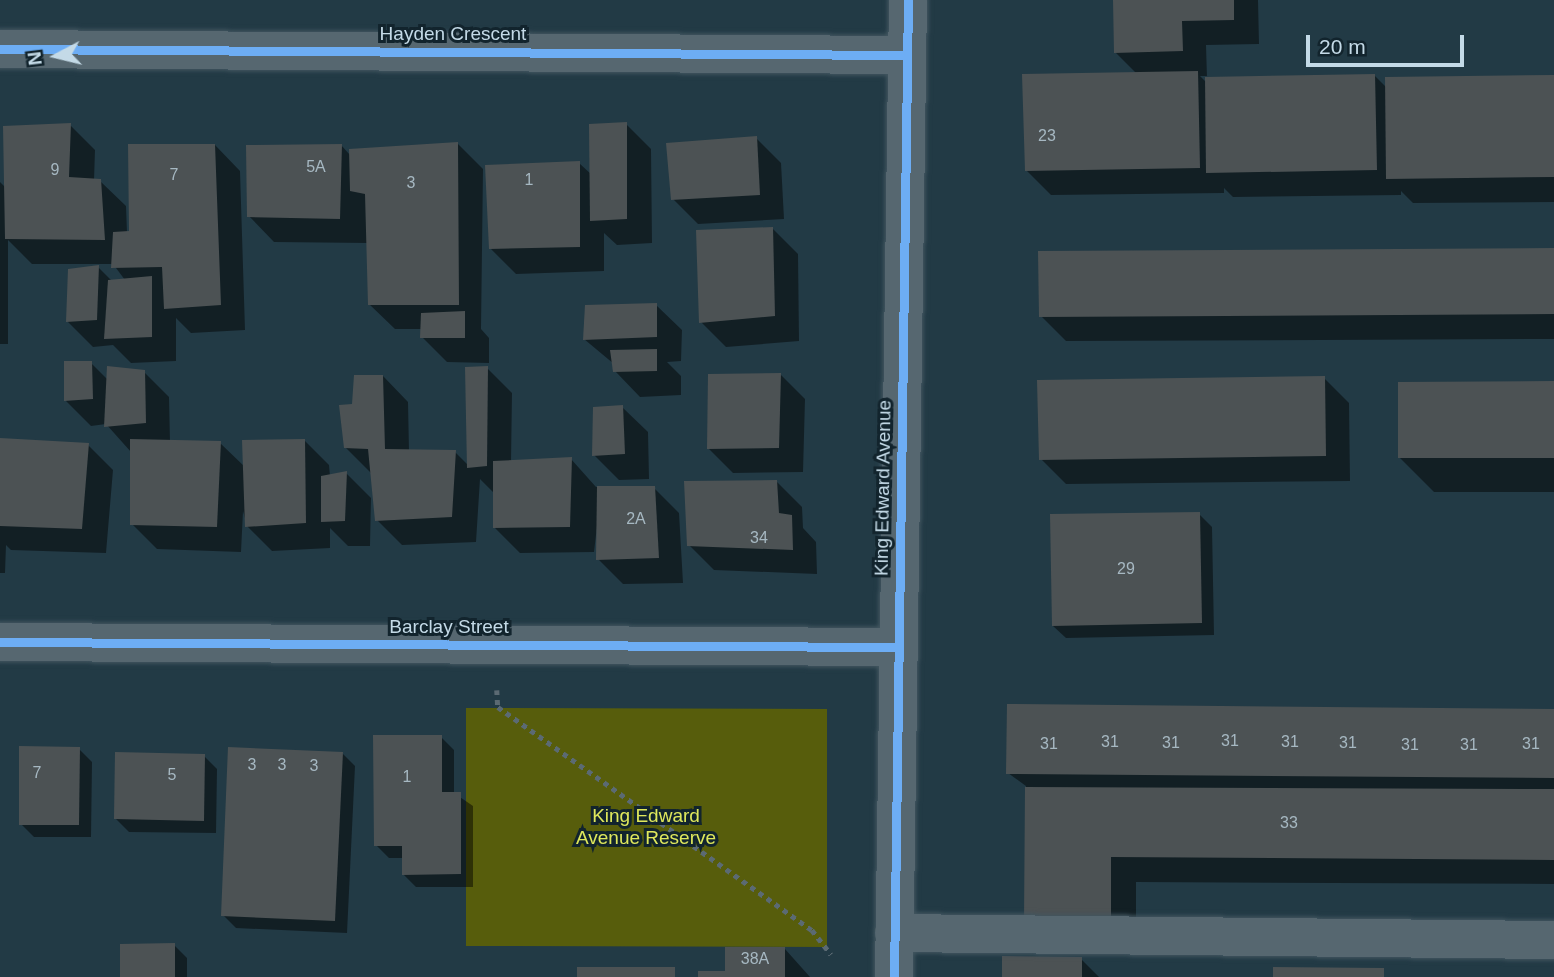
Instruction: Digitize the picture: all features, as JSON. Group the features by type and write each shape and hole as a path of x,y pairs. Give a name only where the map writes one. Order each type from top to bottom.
{"street":[{"name":"King Edward Avenue","path":"894,977 908,0"},
{"name":"Hayden Crescent","path":"0,49 907,55"},
{"name":"Barclay Street","path":"0,642 898,647"},
{"path":"894,933 1554,940"}],"path":[{"path":"498,707 812,930 831,954"}],"green space":[{"name":"King Edward Avenue Reserve","path":"466,708 827,709 827,947 466,946"}],"building":[{"path":"1113,0 1234,0 1234,20 1182,21 1183,51 1114,53"},
{"path":"1198,71 1200,168 1025,171 1022,74"},
{"path":"1375,74 1377,170 1206,173 1205,77"},
{"path":"1554,75 1554,177 1386,179 1385,77"},
{"path":"627,122 627,219 590,221 589,124"},
{"path":"71,123 69,177 101,179 105,240 5,239 3,126"},
{"path":"757,136 760,195 671,200 666,143"},
{"path":"458,142 459,305 368,305 365,194 350,191 349,149"},
{"path":"128,144 215,144 221,305 164,309 162,267 111,268 113,232 129,231"},
{"path":"342,144 340,219 247,217 246,145"},
{"path":"580,161 580,247 489,249 485,165"},
{"path":"773,227 775,316 699,323 696,230"},
{"path":"1554,248 1554,314 1039,317 1038,251"},
{"path":"99,265 97,320 66,322 68,269"},
{"path":"152,276 152,337 104,339 108,280"},
{"path":"657,303 657,337 583,340 585,305"},
{"path":"465,311 465,338 420,338 421,313"},
{"path":"657,349 657,371 613,372 610,350"},
{"path":"64,361 92,361 93,399 64,401"},
{"path":"107,366 145,370 146,423 104,427"},
{"path":"488,366 487,466 467,468 465,367"},
{"path":"781,373 779,448 707,449 708,374"},
{"path":"354,375 383,375 385,449 456,450 452,517 375,521 368,449 344,448 339,405 352,404"},
{"path":"1325,376 1326,456 1039,460 1037,380"},
{"path":"1554,381 1554,458 1398,458 1398,382"},
{"path":"623,405 625,454 592,456 593,407"},
{"path":"0,438 89,443 82,529 0,526"},
{"path":"130,439 221,441 217,527 130,525"},
{"path":"305,439 306,523 245,527 242,440"},
{"path":"572,457 570,527 493,528 493,461"},
{"path":"347,471 345,521 321,522 321,476"},
{"path":"777,480 779,513 792,515 793,550 687,546 684,481"},
{"path":"597,486 655,486 659,558 596,560"},
{"path":"1200,512 1202,623 1052,626 1050,514"},
{"path":"1007,704 1554,709 1554,778 1006,774"},
{"path":"373,735 442,735 442,792 461,792 461,874 402,875 402,846 374,846"},
{"path":"19,746 80,747 79,825 19,825"},
{"path":"228,747 343,752 335,921 221,916"},
{"path":"115,752 205,754 204,821 114,819"},
{"path":"1025,787 1554,789 1554,860 1111,857 1111,920 1024,920"},
{"path":"175,943 175,977 120,977 120,944"},
{"path":"725,947 785,947 785,977 698,977 698,971 725,971"},
{"path":"1002,956 1082,957 1082,977 1002,977"},
{"path":"577,967 675,967 675,977 577,977"},
{"path":"1273,967 1384,968 1384,977 1273,977"}],"cycle path":[{"path":"894,977 908,0"},
{"path":"0,49 907,55"},
{"path":"0,642 898,647"}]}
